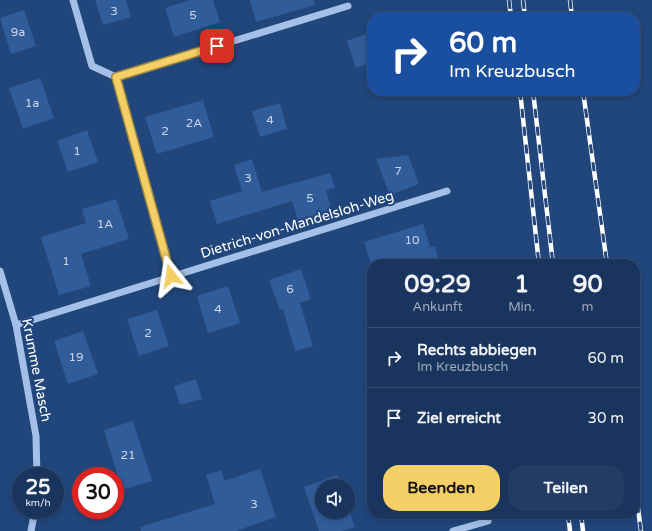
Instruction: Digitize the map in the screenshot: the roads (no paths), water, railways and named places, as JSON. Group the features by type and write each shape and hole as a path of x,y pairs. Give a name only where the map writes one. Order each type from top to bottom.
{"street":[{"path":"73,0 92,66 116,77 348,6"},
{"path":"116,77 171,276"},
{"name":"Dietrich-von-Mandelsloh-Weg","path":"16,325 447,191"},
{"name":"Krumme Masch","path":"0,271 16,325 36,436 37,467"},
{"path":"32,531 34,519"},
{"path":"453,531 488,521"}],"railway":[{"path":"509,0 510,12"},
{"path":"523,0 524,12"},
{"path":"570,0 571,12"},
{"path":"521,96 538,259"},
{"path":"534,96 552,259"},
{"path":"584,96 606,259"},
{"path":"569,519 570,531"},
{"path":"582,519 583,531"},
{"path":"639,519 641,531"}]}
